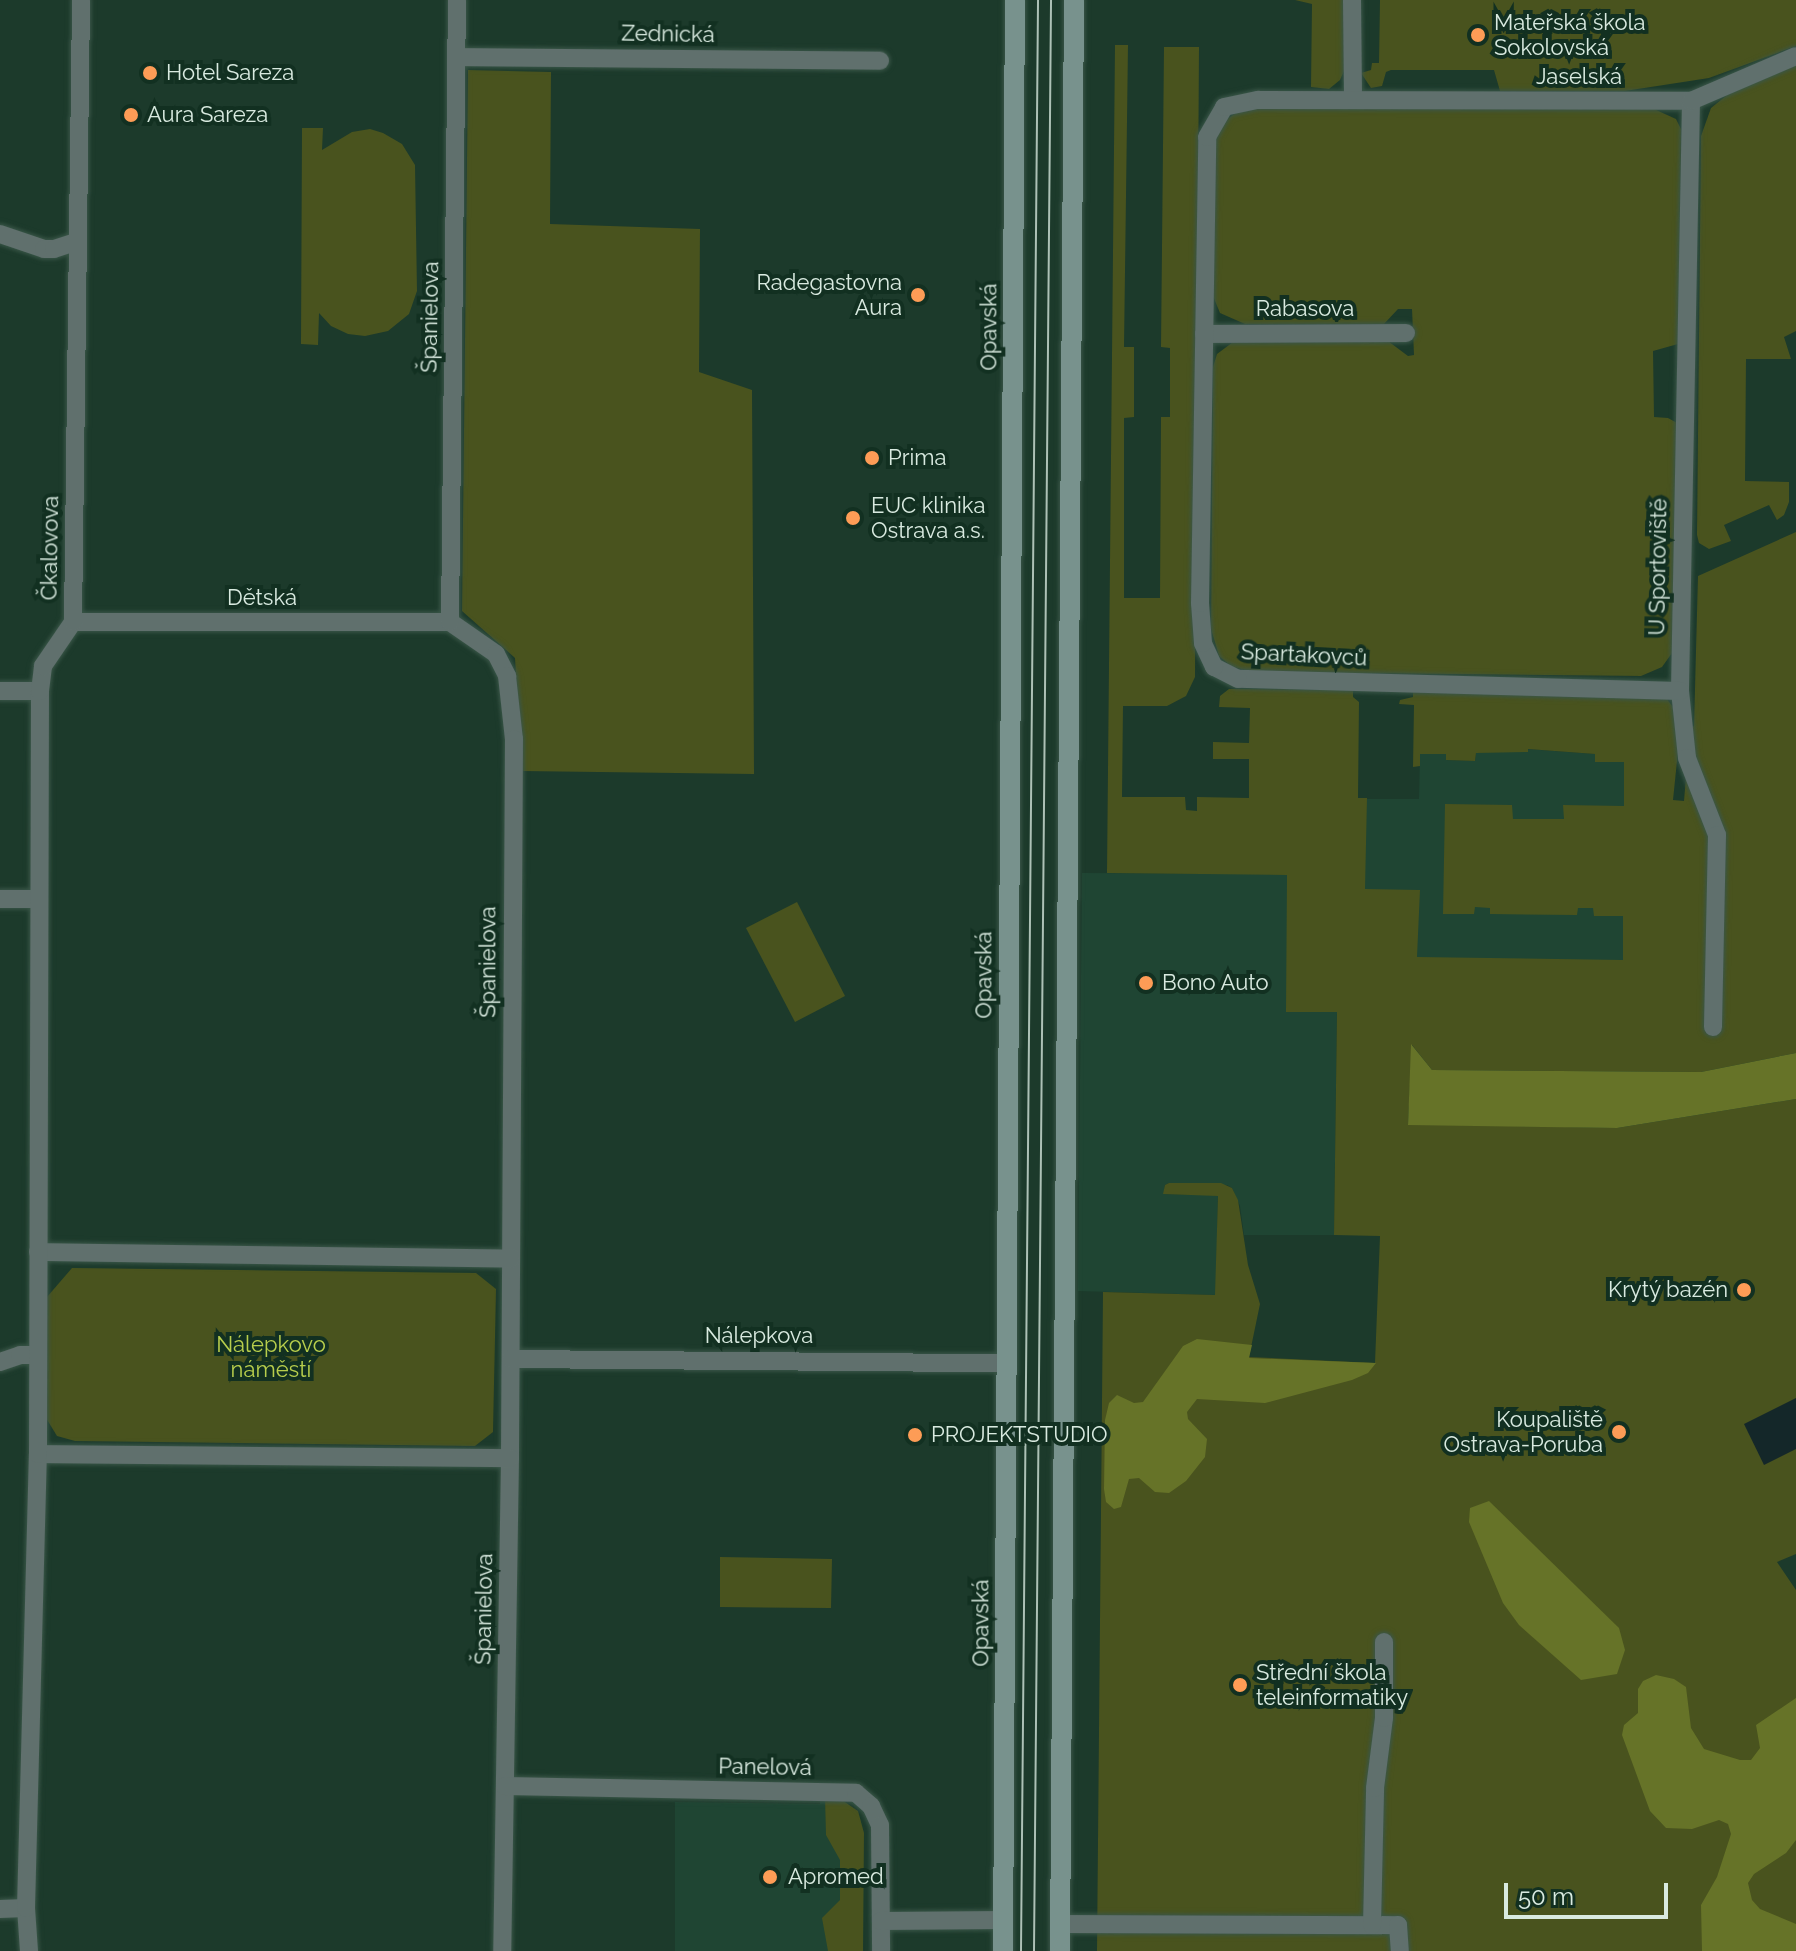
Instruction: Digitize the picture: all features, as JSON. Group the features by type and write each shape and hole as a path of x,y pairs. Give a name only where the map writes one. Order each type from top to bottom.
{"main road":[{"name":"Opavská","path":"1003,1951 1015,0"},
{"path":"1060,1951 1074,0"}],"street":[{"name":"Čkalovova","path":"29,1951 26,1908 38,1454 29,1355 38,1252 40,691 43,666 73,622 81,0"},
{"name":"Španielova","path":"457,0 450,622 496,654 507,676 514,739 511,1359 502,1951"},
{"path":"1352,0 1353,99"},
{"name":"Jaselská","path":"1204,334 1207,137 1224,107 1258,100 1691,101 1796,56"},
{"name":"Zednická","path":"456,57 880,61"},
{"name":"U Sportoviště","path":"1691,101 1680,691 1687,758 1717,835 1713,1027"},
{"path":"0,234 44,249 78,241"},
{"name":"Rabasova","path":"1204,334 1406,333"},
{"name":"Spartakovců","path":"1204,334 1200,603 1203,643 1214,667 1238,679 1680,691"},
{"name":"Dětská","path":"73,622 450,622"},
{"path":"0,691 40,691"},
{"path":"0,899 39,899"},
{"path":"38,1252 511,1259"},
{"path":"0,1348 29,1355"},
{"path":"0,1362 29,1355"},
{"name":"Nálepkova","path":"511,1359 1006,1363"},
{"path":"38,1454 510,1458"},
{"path":"1372,1925 1375,1788 1384,1718 1384,1642"},
{"name":"Panelová","path":"505,1786 856,1793 871,1806 880,1825 881,1951"},
{"path":"0,1909 26,1908"},
{"path":"881,1921 1003,1920"},
{"path":"1060,1924 1398,1925 1400,1951"}],"shaded area":[{"path":"1527,749 1595,754 1595,762 1624,762 1673,801 1684,801 1693,1040 1386,1011 1337,1012 1334,1235 1244,1235 1240,1206 1232,1188 1227,1185 1169,1183 1165,1185 1164,1194 1218,1195 1216,1295 1078,1291 1082,873 1287,874 1288,799 1419,799 1420,754 1446,754 1446,760 1475,761 1476,753"},
{"name":"Apromed","path":"820,1797 858,1811 864,1833 863,1951 675,1951 675,1802 820,1804"}],"green space":[{"path":"1295,0 1346,0 1345,69 1340,80 1329,89 1311,87 1312,4"},
{"path":"1380,0 1796,0 1796,46 1709,78 1625,91 1500,91 1494,70 1391,70 1386,72 1382,86 1371,88 1361,73 1371,70 1372,63 1379,63"},
{"path":"1115,45 1128,45 1124,347 1134,347 1134,417 1124,418 1124,598 1160,598 1161,417 1170,417 1170,348 1161,347 1164,47 1199,47 1195,677 1186,696 1167,706 1123,706 1122,797 1185,797 1186,810 1197,811 1197,797 1249,798 1249,759 1213,759 1213,742 1249,743 1250,708 1219,707 1220,696 1229,689 1353,690 1353,697 1359,702 1358,798 1367,798 1365,889 1420,890 1417,957 1623,960 1623,916 1594,916 1593,908 1578,908 1577,915 1490,914 1490,908 1475,907 1474,914 1443,914 1445,804 1512,805 1513,819 1564,819 1563,805 1624,806 1624,762 1595,762 1595,754 1528,749 1528,752 1476,753 1475,761 1446,760 1446,754 1420,754 1420,766 1413,767 1414,705 1399,704 1400,700 1413,697 1413,690 1667,699 1673,707 1680,732 1673,800 1684,801 1690,729 1694,726 1698,576 1796,532 1796,1053 1701,1072 1432,1070 1412,1045 1408,1124 1617,1128 1796,1099 1796,1554 1777,1562 1796,1590 1796,1951 1097,1951 1103,1292 1215,1295 1218,1196 1163,1194 1165,1185 1169,1183 1221,1183 1232,1188 1238,1200 1248,1265 1260,1304 1249,1357 1375,1363 1380,1236 1334,1235 1337,1012 1286,1012 1287,875 1107,873"},
{"path":"1796,64 1796,331 1784,337 1791,359 1746,359 1745,481 1789,482 1789,502 1784,515 1777,520 1769,505 1724,525 1731,541 1709,549 1699,543 1697,535 1701,136 1711,108 1727,95"},
{"path":"468,70 551,72 550,224 700,229 699,372 752,390 754,774 521,771 515,658 462,611"},
{"path":"1243,108 1654,109 1676,119 1681,129 1678,344 1653,351 1654,417 1668,418 1679,424 1677,646 1662,667 1641,676 1255,672 1232,667 1219,656 1211,629 1213,367 1217,354 1233,342 1388,341 1408,356 1414,355 1412,309 1398,309 1384,324 1245,324 1220,313 1213,296 1215,138 1223,122"},
{"path":"302,128 323,128 322,150 352,132 370,129 383,133 402,144 415,165 417,291 409,314 388,331 365,336 348,334 331,326 319,313 318,345 301,344"},
{"path":"797,902 845,996 795,1022 746,928"},
{"path":"1411,1044 1432,1070 1701,1072 1796,1053 1796,1099 1617,1128 1408,1125"},
{"name":"Nálepkovo náměstí","path":"72,1268 476,1273 496,1289 493,1432 475,1446 75,1441 57,1436 46,1418 47,1297"},
{"path":"1197,1339 1252,1345 1249,1358 1376,1363 1368,1373 1352,1380 1265,1403 1197,1399 1187,1412 1188,1419 1207,1439 1205,1457 1186,1481 1169,1493 1155,1492 1139,1478 1129,1479 1121,1507 1114,1509 1106,1502 1104,1489 1105,1420 1109,1403 1117,1395 1134,1403 1143,1402 1183,1346"},
{"path":"1489,1501 1619,1628 1625,1650 1617,1674 1581,1680 1519,1625 1503,1603 1469,1522 1470,1508"},
{"path":"720,1557 832,1559 831,1608 720,1607"},
{"path":"1656,1675 1674,1679 1686,1687 1691,1728 1704,1749 1740,1760 1751,1760 1760,1748 1756,1725 1796,1698 1796,1840 1786,1853 1754,1874 1748,1883 1752,1900 1760,1909 1796,1924 1796,1951 1702,1951 1701,1905 1717,1877 1731,1834 1728,1824 1719,1820 1692,1829 1666,1828 1650,1811 1622,1735 1624,1725 1638,1713 1638,1689 1643,1681"},
{"path":"825,1797 839,1798 858,1811 864,1833 863,1951 828,1951 822,1918 840,1900 840,1860 826,1835"}],"water":[{"path":"1796,1398 1796,1449 1764,1465 1744,1424"}],"tram line":[{"path":"1021,1951 1038,0"},
{"path":"1034,1951 1051,0"}],"place":[{"name":"Mateřská škola Sokolovská","path":"1478,35"},
{"name":"Hotel Sareza","path":"150,73"},
{"name":"Aura Sareza","path":"131,115"},
{"name":"Radegastovna Aura","path":"918,295"},
{"name":"Prima","path":"872,458"},
{"name":"EUC klinika Ostrava a.s.","path":"853,518"},
{"name":"Bono Auto","path":"1146,983"},
{"name":"Krytý bazén","path":"1744,1290"},
{"name":"Koupaliště Ostrava-Poruba","path":"1619,1432"},
{"name":"PROJEKTSTUDIO","path":"915,1435"},
{"name":"Střední škola teleinformatiky","path":"1240,1685"},
{"name":"Apromed","path":"770,1877"}]}
